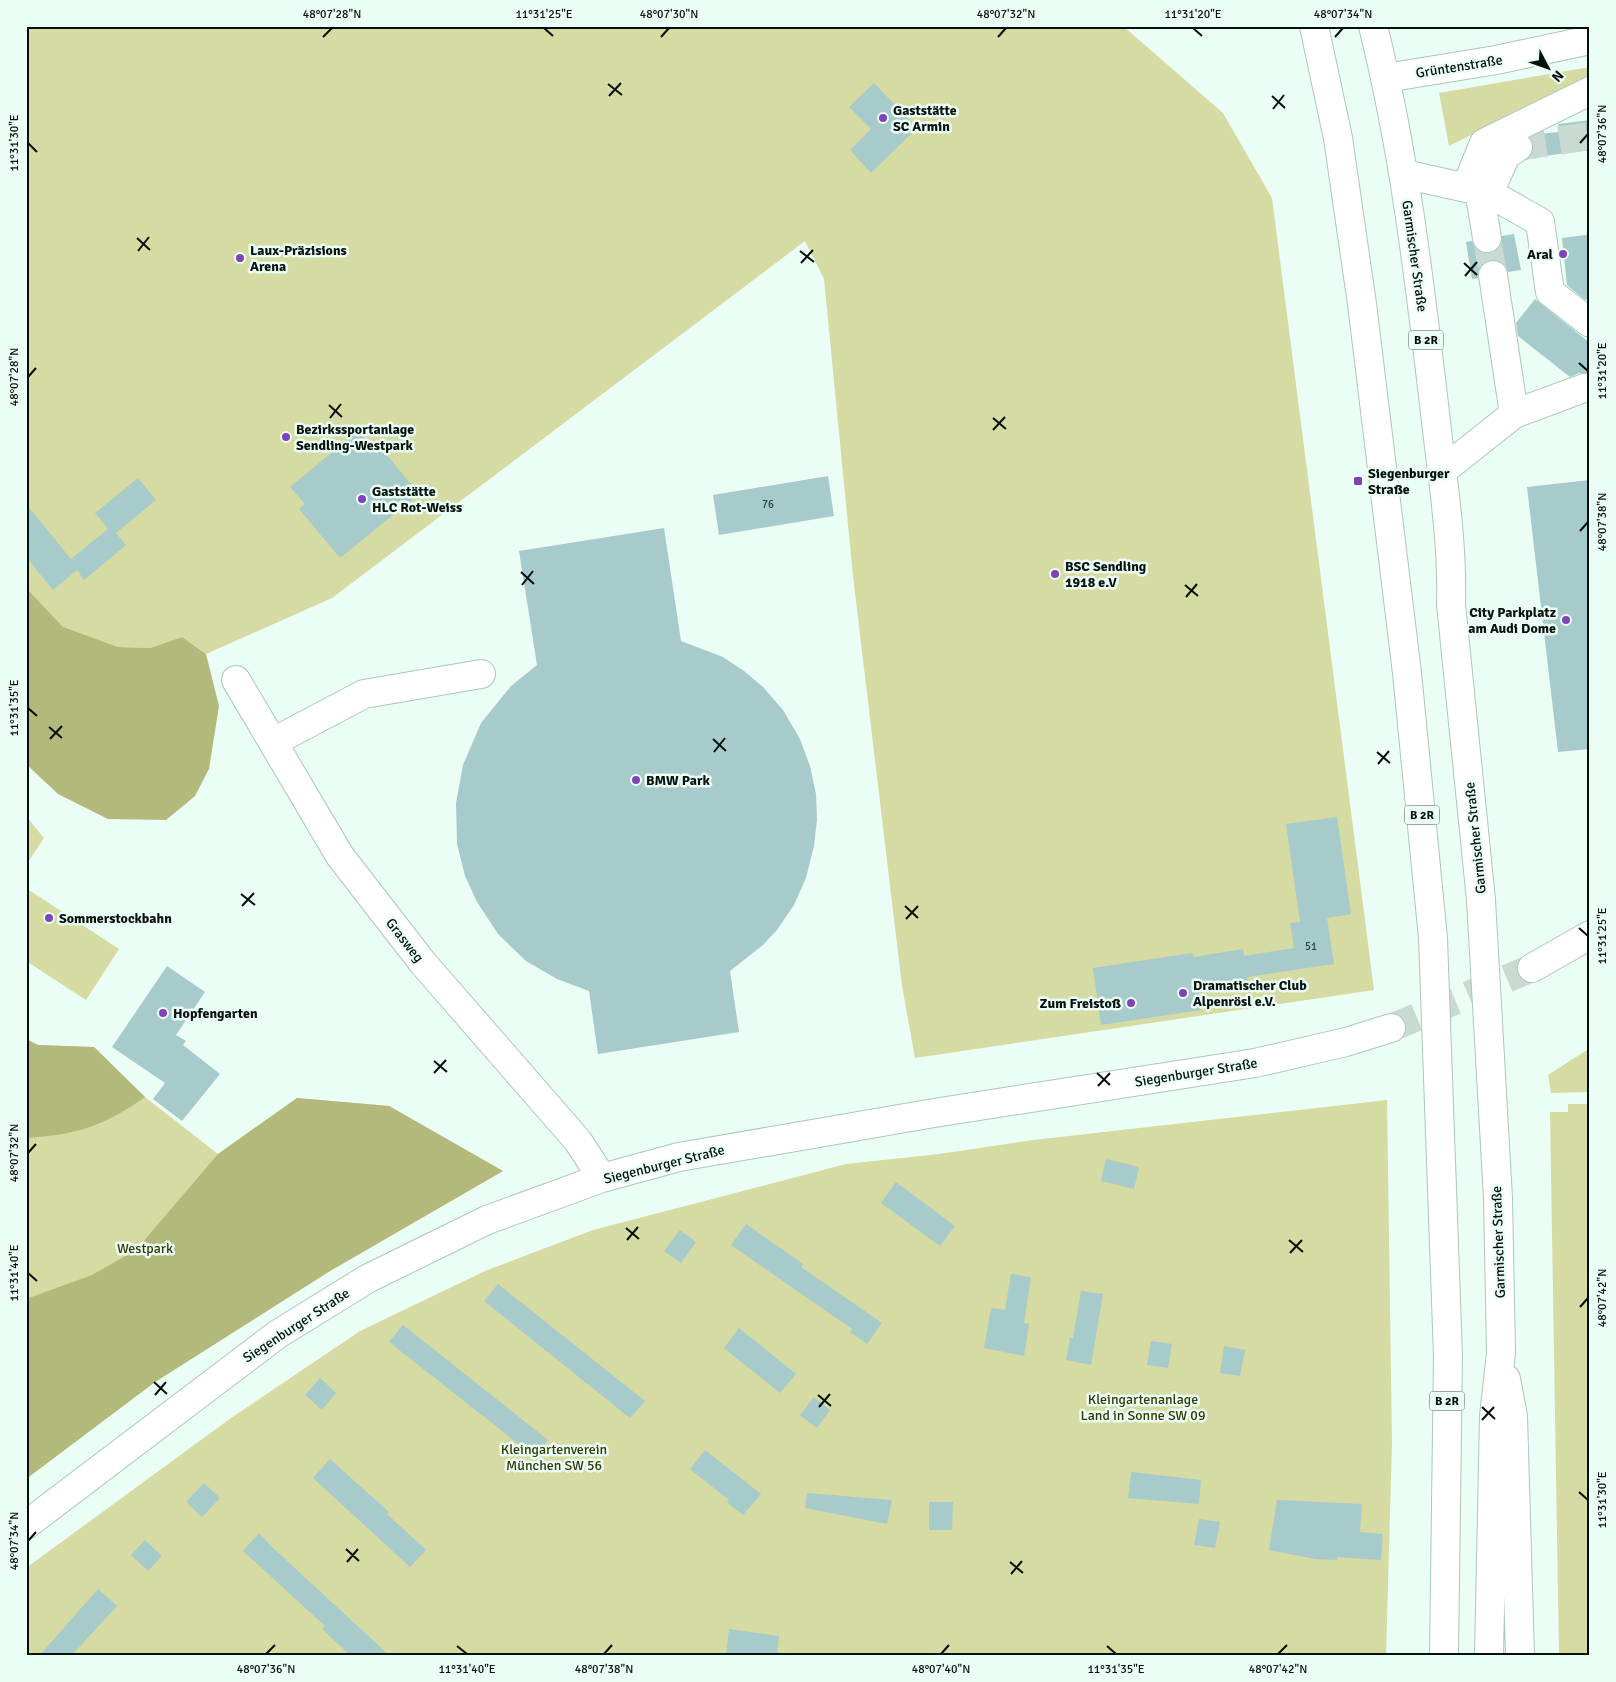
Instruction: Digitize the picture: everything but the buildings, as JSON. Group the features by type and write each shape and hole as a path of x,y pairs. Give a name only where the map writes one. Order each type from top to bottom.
{"main road":[{"name":"B 2R","path":"1314,26 1338,138 1361,294 1408,673 1433,938 1448,1356 1444,1656"},
{"name":"Garmischer Straße","path":"1373,26 1386,78 1404,174 1452,563 1451,604 1481,900 1492,1054 1501,1353 1494,1416 1489,1656"},
{"name":"Grüntenstraße","path":"1386,78 1496,60 1590,40"},
{"path":"1487,238 1478,190 1484,143 1590,91"},
{"path":"1478,190 1506,155 1518,147"},
{"path":"1404,174 1478,190 1540,222 1550,292 1590,323"},
{"path":"1493,275 1514,414"},
{"path":"1441,472 1514,414 1584,388"},
{"path":"273,742 364,694 481,674"},
{"name":"Grasweg","path":"236,680 340,856 422,963 578,1141 602,1178"},
{"path":"1532,968 1590,936"},
{"name":"Siegenburger Straße","path":"26,1525 278,1334 368,1279 487,1220 602,1178 679,1157 766,1141 1255,1063 1346,1042 1392,1028"},
{"path":"1501,1353 1513,1416 1520,1656"}],"green space":[{"name":"Bezirkssportanlage Sendling-Westpark","path":"26,26 1123,26 1223,113 1272,198 1374,990 915,1058 902,986 853,576 824,279 805,241 332,598 206,654 182,637 150,648 118,647 63,628 26,665"},
{"path":"1590,67 1590,76 1449,146 1439,93"},
{"path":"26,588 63,627 118,647 150,648 182,637 206,654 219,706 209,769 195,796 166,820 108,819 58,794 26,764"},
{"path":"26,816 44,838 26,865"},
{"name":"Sommerstockbahn","path":"26,888 119,949 86,1000 26,961"},
{"name":"Westpark","path":"26,1039 38,1045 94,1047 145,1097 218,1154 297,1098 389,1106 503,1171 330,1271 155,1382 26,1479"},
{"path":"26,1039 38,1045 94,1047 145,1097 103,1122 89,1127 44,1137 26,1138"},
{"path":"1590,1048 1590,1092 1551,1093 1548,1075"},
{"name":"Westpark","path":"297,1098 389,1106 503,1171 330,1271 155,1382 26,1479 26,1299 92,1275 136,1250 218,1154"},
{"path":"1387,1100 1392,1443 1386,1656 26,1656 26,1568 231,1418 360,1331 485,1271 593,1230 846,1164 939,1154 1033,1140"},
{"path":"1568,1104 1590,1104 1590,1656 1559,1656 1550,1112 1568,1112"}],"tunnel":[{"path":"1518,147 1590,136"},
{"path":"1487,238 1493,275"},
{"path":"1391,1028 1532,968"}],"place":[{"name":"Gaststätte SC Armin","path":"883,118"},
{"name":"Aral","path":"1563,254"},
{"name":"Laux-Präzisions Arena","path":"240,258"},
{"name":"Bezirkssportanlage Sendling-Westpark","path":"286,437"},
{"name":"Siegenburger Straße","path":"1358,481"},
{"name":"Gaststätte HLC Rot-Weiss","path":"362,499"},
{"name":"BSC Sendling 1918 e.V","path":"1055,574"},
{"name":"City Parkplatz am Audi Dome","path":"1566,620"},
{"name":"BMW Park","path":"636,780"},
{"name":"Sommerstockbahn","path":"49,918"},
{"name":"Dramatischer Club Alpenrösl e.V.","path":"1183,993"},
{"name":"Zum Freistoß","path":"1131,1003"},
{"name":"Hopfengarten","path":"163,1013"}],"park label":[{"name":"Kleingartenanlage Land in Sonne SW 09","path":"1143,1408"},
{"name":"Kleingartenverein München SW 56","path":"554,1458"}]}
